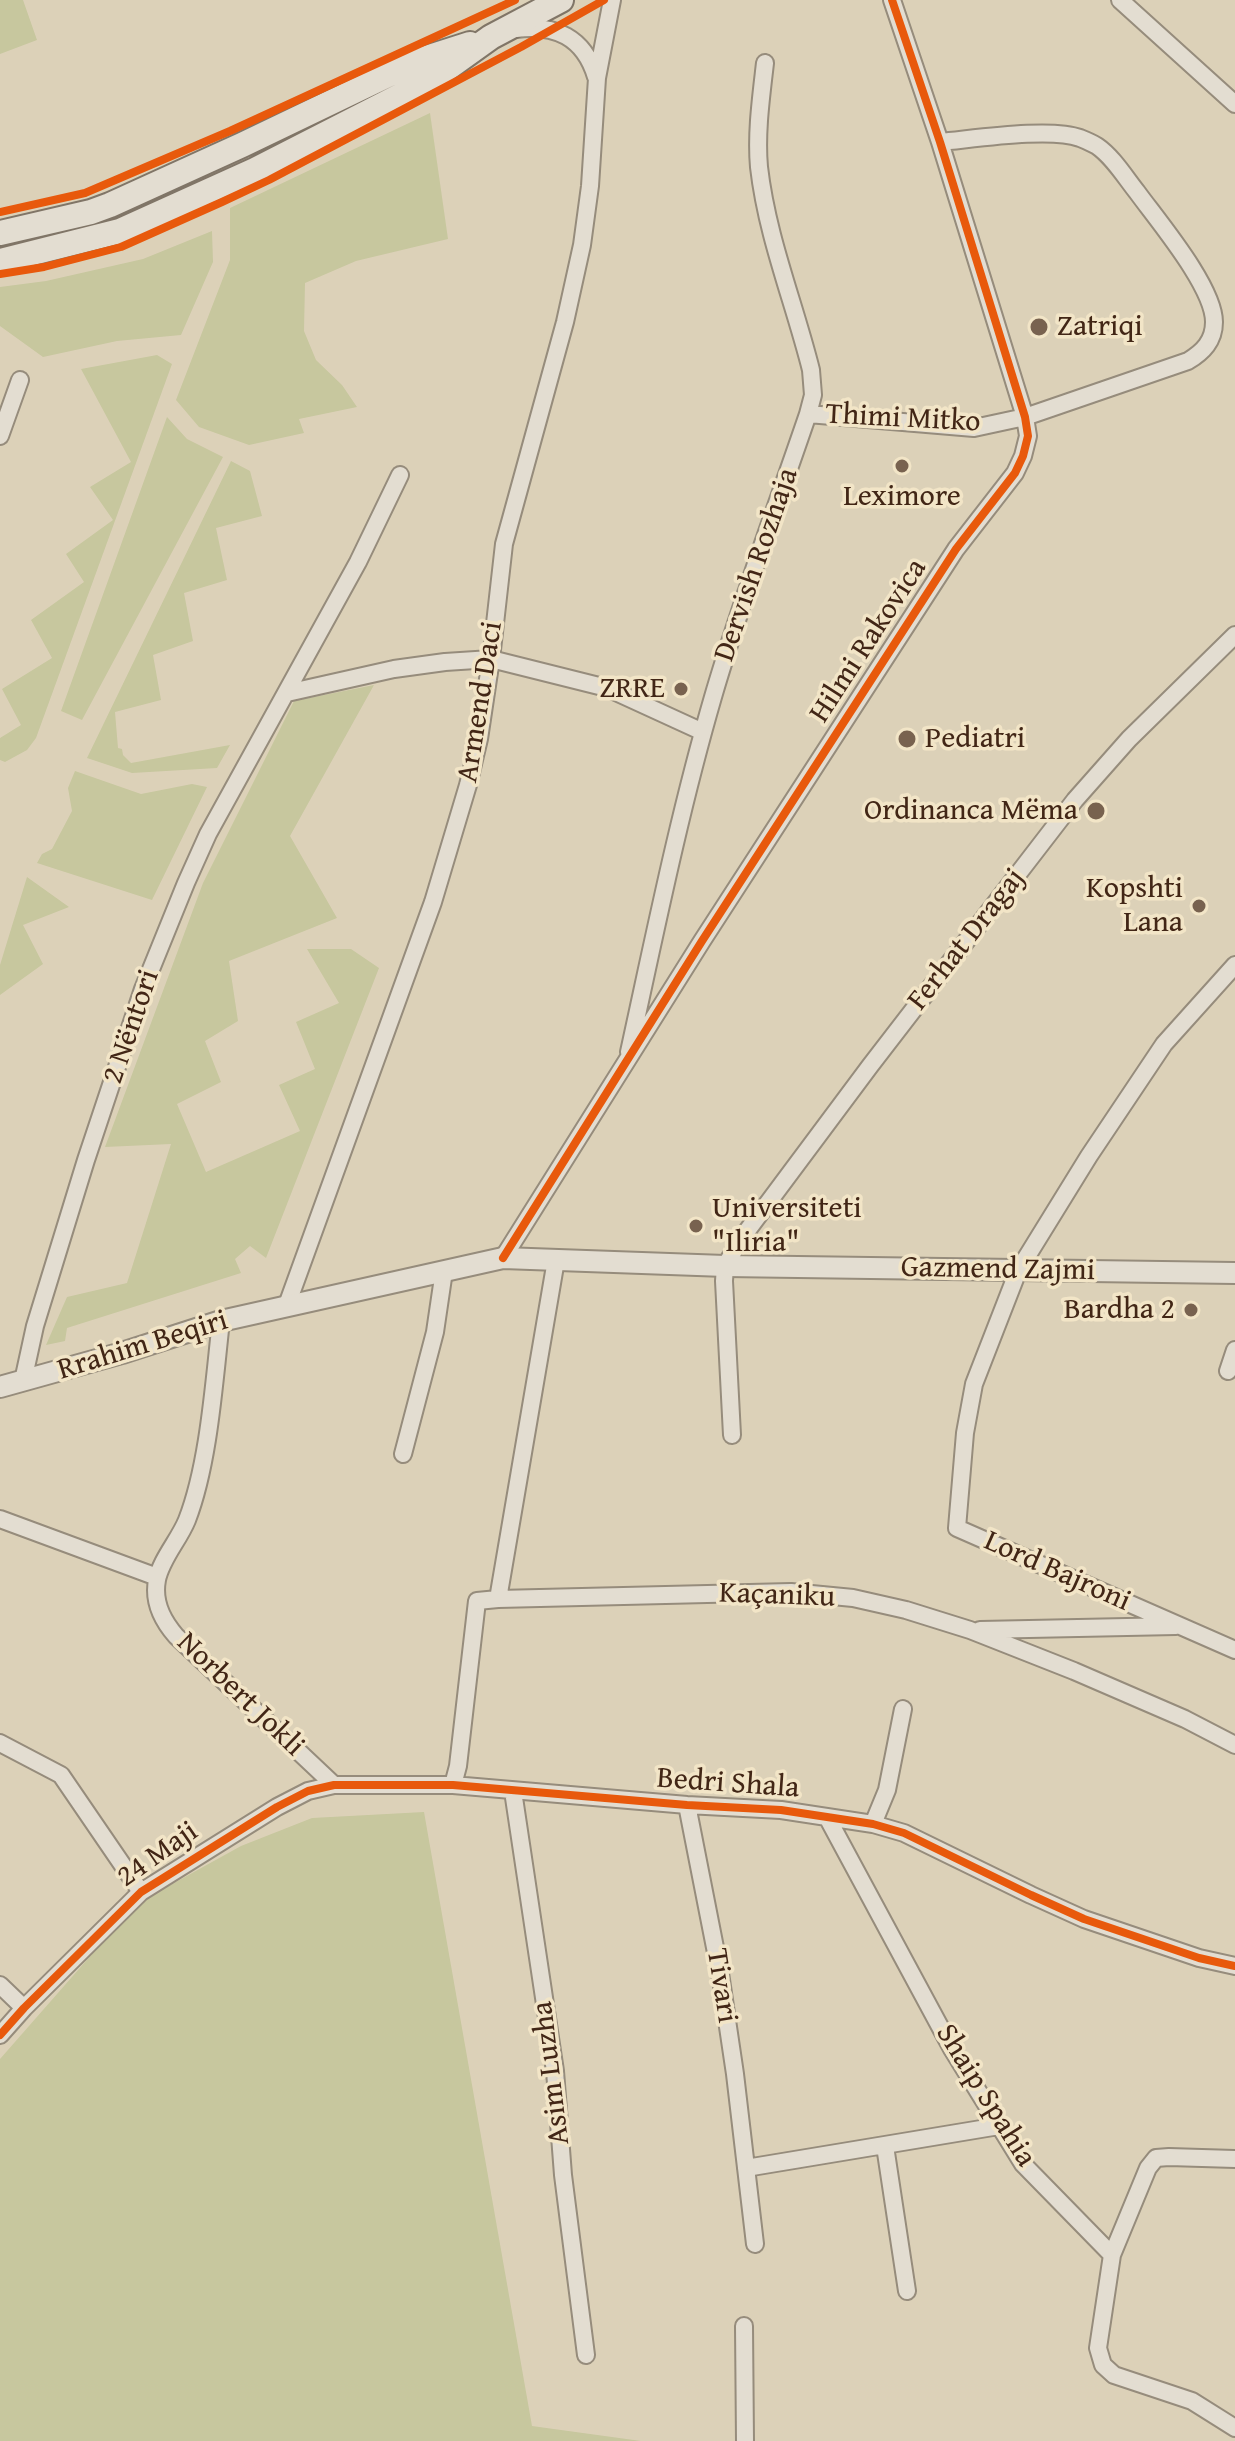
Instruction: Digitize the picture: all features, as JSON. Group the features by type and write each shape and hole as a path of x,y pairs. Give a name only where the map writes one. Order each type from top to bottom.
{"main road":[{"path":"0,261 120,231 243,175 431,80 497,34 561,0"},
{"path":"0,233 110,205 417,61 497,34"}],"street":[{"name":"Armend Daci","path":"287,1305 433,902 468,785 479,739 491,659 504,544 565,322 582,245 590,186 597,78 612,0"},
{"name":"Hilmi Rakovica","path":"503,1258 702,941 956,549 1015,473 1023,456 1028,436 1025,417 940,142 892,0"},
{"path":"1120,0 1235,104"},
{"path":"497,34 532,27 564,35 583,49 597,78"},
{"name":"Dervish Rozhaja","path":"626,1066 703,732 813,395 811,370 767,218 759,165 759,117 765,63"},
{"name":"Thimi Mitko","path":"808,414 974,428 1025,417 1195,356 1211,339 1214,323 1211,304 1184,254 1114,163 1098,147 1078,137 1054,135 940,142"},
{"path":"0,436 20,380"},
{"name":"2 Nëntori","path":"23,1381 35,1326 143,989 208,834 358,562 400,475"},
{"name":"Ferhat Dragaj","path":"725,1266 741,1239 861,1078 1075,800 1129,739 1235,635"},
{"path":"287,693 394,669 491,659 607,688 703,732"},
{"path":"1018,1271 1089,1156 1164,1044 1235,965"},
{"name":"Gazmend Zajmi","path":"287,1305 503,1258 725,1266 1235,1273"},
{"path":"453,1785 458,1766 477,1601 498,1599 556,1260"},
{"path":"725,1266 732,1435"},
{"path":"403,1454 435,1332 444,1271"},
{"name":"Lord Bajroni","path":"1018,1271 974,1384 965,1433 957,1528 1235,1650"},
{"name":"Rrahim Beqiri","path":"0,1387 221,1321 287,1305"},
{"path":"0,1519 157,1577 187,1520 198,1477 208,1426 221,1321"},
{"path":"1228,1371 1235,1350"},
{"name":"Norbert Jokli","path":"157,1577 159,1609 176,1636 334,1785"},
{"name":"Kaçaniku","path":"498,1599 791,1592 853,1598 906,1610 970,1630 1185,1719 1235,1745"},
{"name":"Lord Bajroni","path":"970,1630 1182,1626"},
{"path":"873,1824 887,1790 903,1709"},
{"path":"0,1743 61,1775 141,1892"},
{"name":"Bedri Shala","path":"334,1785 453,1785 781,1810 873,1824 904,1833 1084,1919 1185,1953 1235,1966"},
{"name":"24 Maji","path":"0,2035 141,1892 277,1807 308,1791 334,1785"},
{"name":"Asim Luzha","path":"513,1791 555,2071 563,2175 586,2355"},
{"name":"Tivari","path":"687,1805 720,1973 755,2244"},
{"name":"Shaip Spahia","path":"827,1817 952,2049 1023,2164 1112,2255"},
{"path":"0,1985 24,2008"},
{"path":"746,2168 999,2126"},
{"path":"885,2146 907,2291"},
{"path":"1235,2159 1156,2158 1148,2168 1112,2255 1098,2348 1103,2365 1114,2375 1192,2401 1235,2428"},
{"path":"744,2326 745,2441"}],"green space":[{"path":"0,0 23,0 37,40 0,54"},
{"path":"430,113 448,239 356,261 305,283 304,331 316,360 342,385 357,407 299,419 304,433 249,445 199,427 176,400 230,260 230,208"},
{"path":"212,231 213,262 181,335 117,341 43,357 0,326 0,287 46,281 143,259"},
{"path":"157,355 172,364 36,738 27,750 5,762 0,760 0,738 21,725 2,689 52,658 31,620 84,582 66,554 113,520 90,487 131,462 81,369"},
{"path":"167,417 187,439 223,457 82,720 61,711"},
{"path":"231,461 250,471 262,516 216,528 227,580 184,593 193,641 153,655 161,700 115,712 118,748 131,763 230,745 217,768 132,773 87,758"},
{"path":"374,685 290,836 337,918 229,961 238,1021 205,1041 221,1082 177,1104 206,1172 300,1131 279,1085 315,1069 296,1022 339,1003 307,949 351,949 379,968 266,1258 250,1246 235,1259 241,1273 67,1328 65,1341 46,1345 67,1297 127,1283 171,1144 105,1147 203,883 294,701"},
{"path":"75,771 141,794 192,784 207,787 152,900 37,863 42,854 52,849 72,811 68,788"},
{"path":"27,877 69,907 23,925 43,964 0,995 0,965"},
{"path":"424,1812 532,2426 641,2441 0,2441 0,2059 136,1904 241,1846 312,1818"}],"cycle path":[{"path":"0,212 85,193 230,131 515,0"},
{"path":"0,274 44,267 121,247 222,202 521,47 604,0"},
{"path":"503,1258 702,941 956,549 1015,473 1023,456 1028,436 1025,417 940,142 892,0"},
{"path":"0,2035 141,1892 277,1807 308,1791 334,1785 453,1785 781,1810 873,1824 904,1833 1084,1919 1199,1958 1235,1966"}],"place":[{"name":"Zatriqi","path":"1039,327"},
{"name":"Leximore","path":"902,466"},
{"name":"ZRRE","path":"681,689"},
{"name":"Pediatri","path":"907,739"},
{"name":"Ordinanca Mëma","path":"1096,811"},
{"name":"Kopshti Lana","path":"1199,906"},
{"name":"Universiteti \"Iliria\"","path":"696,1226"},
{"name":"Bardha 2","path":"1191,1310"}]}
